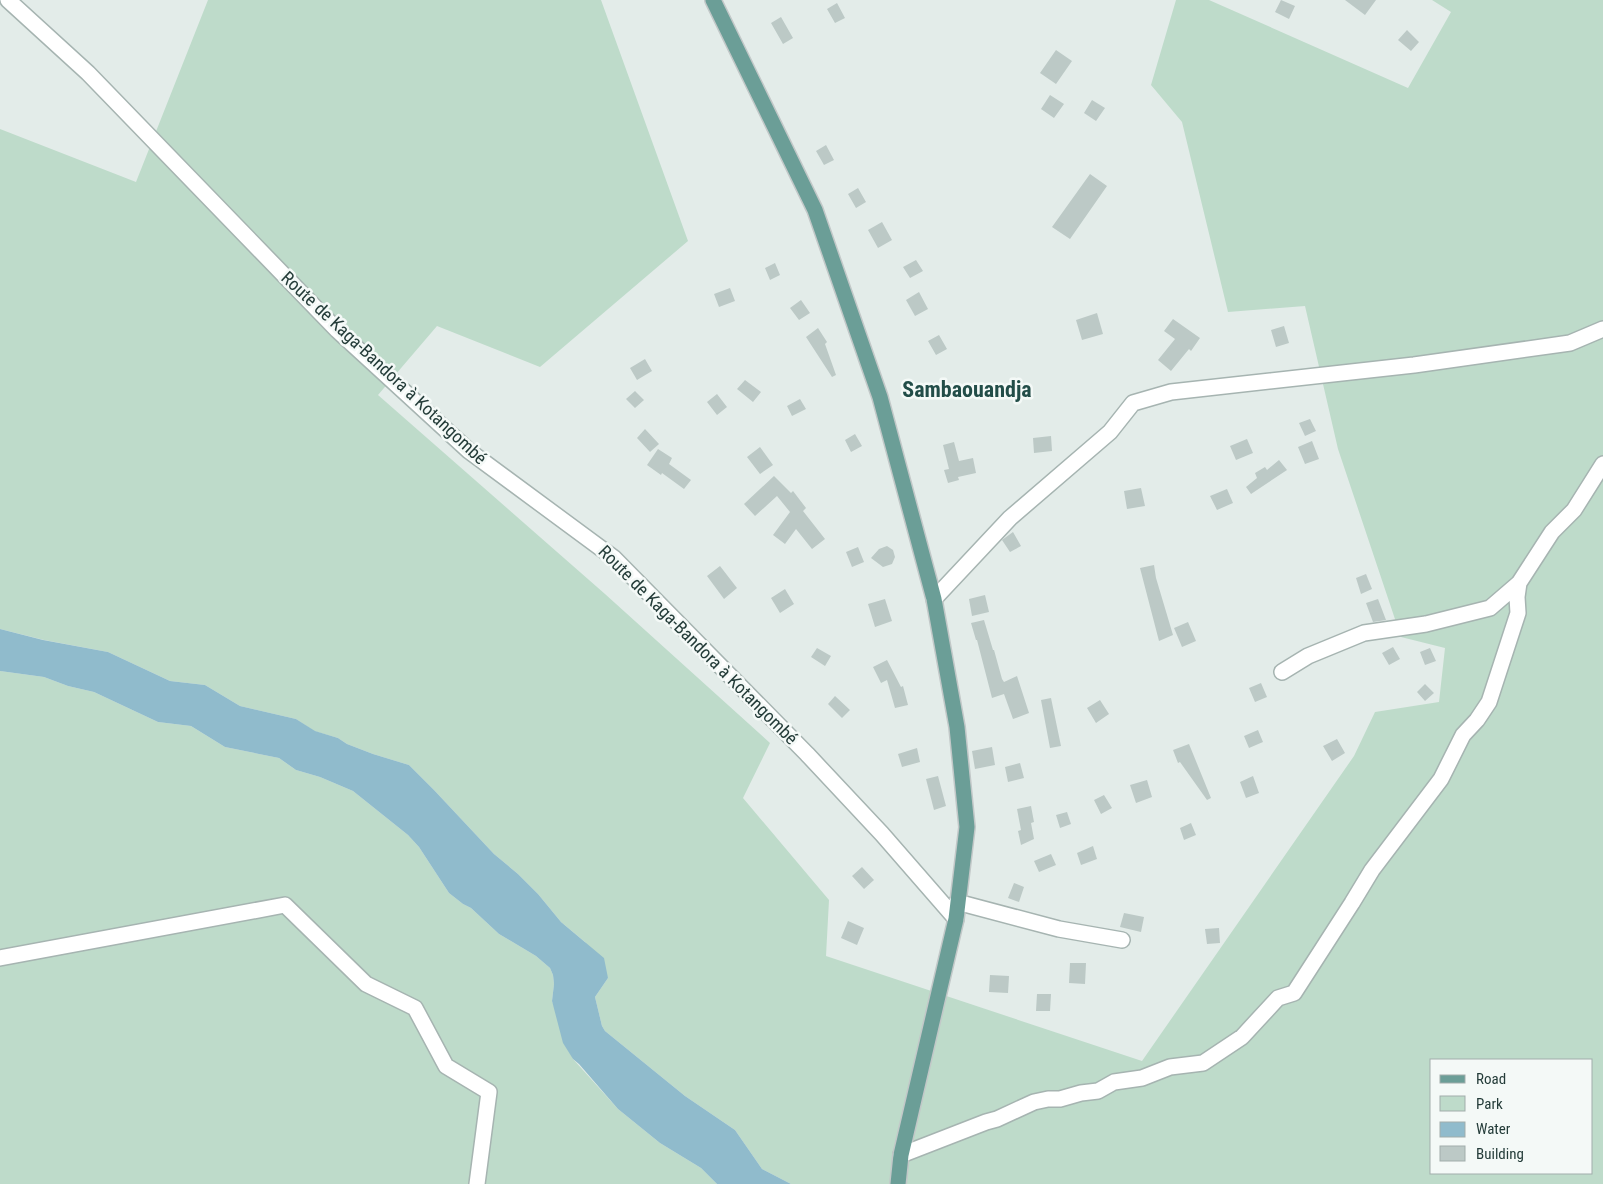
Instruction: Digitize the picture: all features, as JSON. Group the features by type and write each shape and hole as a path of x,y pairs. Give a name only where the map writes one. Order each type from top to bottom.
{"main road":[{"path":"713,0 815,210 880,397 934,600 957,727 967,827 962,875 956,919 901,1155 898,1184"}],"street":[{"name":"Route de Kaga-Bandora à Kotangombé","path":"8,0 88,73 337,330 469,451 614,558 814,761 882,834 956,919"},
{"path":"934,600 1010,518 1110,432 1133,403 1171,392 1414,365 1570,343 1603,329"},
{"path":"1282,672 1308,656 1333,644 1364,633 1426,624 1490,608 1519,583 1552,532 1574,510 1603,464"},
{"path":"901,1155 997,1119 1034,1102 1098,1091 1114,1082 1142,1078 1170,1067 1203,1063 1242,1037 1278,998 1294,993 1372,870 1441,779 1463,735 1477,720 1489,702 1518,612 1516,597 1519,583"},
{"path":"957,902 1059,929 1122,940"},
{"path":"0,958 285,905 366,984 415,1008 446,1066 489,1092 477,1184"}],"green space":[{"path":"208,0 601,0 688,241 540,367 437,326 378,395 605,594 770,743 743,798 829,900 826,956 1142,1061 1354,756 1375,712 1439,702 1445,648 1401,637 1338,449 1305,306 1228,312 1182,122 1151,85 1176,0 1209,0 1408,88 1451,12 1432,0 1603,0 1603,1184 791,1184 762,1169 735,1130 685,1096 605,1031 595,997 608,978 585,942 561,922 538,894 494,854 409,765 373,754 347,744 338,738 314,731 296,719 240,706 205,685 170,681 108,652 44,640 0,629 0,129 136,182"},
{"path":"0,671 44,677 68,686 94,692 158,722 191,726 225,747 279,758 296,770 320,777 353,791 408,835 419,847 449,893 471,908 499,934 536,956 550,968 554,984 552,1001 573,1059 618,1109 660,1143 701,1168 717,1184 0,1184"}],"water":[{"path":"0,629 43,640 108,652 170,681 205,685 240,706 296,719 315,731 338,738 347,744 373,754 409,765 494,854 538,894 561,922 604,958 608,978 595,997 605,1031 685,1096 735,1130 762,1169 791,1184 717,1184 701,1168 660,1143 618,1109 573,1059 563,1043 552,1001 554,984 550,968 536,956 499,934 471,908 449,893 419,847 408,835 353,791 320,777 296,770 279,758 225,747 191,726 158,722 94,692 68,686 44,677 0,671"}],"building":[{"path":"1281,0 1295,6 1289,19 1275,12"},
{"path":"1345,0 1376,0 1365,15"},
{"path":"837,3 845,18 835,23 827,9"},
{"path":"781,17 793,38 783,44 771,23"},
{"path":"1407,30 1419,42 1411,51 1398,40"},
{"path":"1056,50 1072,61 1056,84 1040,73"},
{"path":"1050,95 1064,104 1054,118 1041,109"},
{"path":"1092,100 1105,108 1096,121 1084,113"},
{"path":"826,145 834,160 824,165 816,151"},
{"path":"1090,174 1107,186 1070,239 1052,227"},
{"path":"858,188 866,202 856,208 848,194"},
{"path":"882,222 892,240 878,248 868,230"},
{"path":"916,260 923,271 910,278 903,267"},
{"path":"775,263 780,275 770,280 765,268"},
{"path":"730,288 735,301 719,307 714,294"},
{"path":"919,292 928,309 915,316 906,300"},
{"path":"801,300 810,313 799,320 790,308"},
{"path":"1097,313 1103,334 1082,340 1076,320"},
{"path":"1173,319 1200,338 1191,351 1189,349 1171,371 1158,360 1175,339 1164,331"},
{"path":"1284,326 1289,343 1276,347 1271,330"},
{"path":"818,328 827,342 825,344 836,375 832,377 806,337"},
{"path":"939,335 947,349 936,355 928,341"},
{"path":"645,359 652,371 637,380 630,368"},
{"path":"745,380 761,392 753,402 737,389"},
{"path":"635,391 644,400 635,408 626,399"},
{"path":"717,394 727,407 717,415 707,402"},
{"path":"800,399 806,409 792,416 787,406"},
{"path":"1310,419 1316,431 1305,436 1299,423"},
{"path":"645,429 659,444 650,452 637,438"},
{"path":"855,434 862,446 851,452 845,440"},
{"path":"1051,436 1052,451 1034,453 1033,438"},
{"path":"1247,439 1253,453 1236,460 1230,446"},
{"path":"1312,441 1319,459 1305,464 1298,447"},
{"path":"954,442 959,461 973,458 976,473 958,477 959,480 948,483 944,470 949,469 943,445"},
{"path":"760,447 773,465 760,474 747,457"},
{"path":"658,449 672,458 669,464 691,480 684,489 647,465"},
{"path":"1279,460 1287,470 1251,494 1246,487 1257,478 1255,473 1265,467 1267,470"},
{"path":"774,476 791,493 793,491 806,508 803,511 825,539 812,549 796,529 785,544 773,535 790,512 777,496 755,516 744,504"},
{"path":"1141,488 1145,506 1127,509 1124,491"},
{"path":"1227,489 1233,503 1217,510 1210,496"},
{"path":"1013,532 1021,546 1010,552 1002,540"},
{"path":"887,546 893,550 895,557 892,564 883,567 871,558 879,549"},
{"path":"858,547 864,562 852,567 846,552"},
{"path":"1154,565 1173,635 1159,641 1140,568"},
{"path":"720,566 737,588 724,599 707,576"},
{"path":"1366,574 1372,589 1361,594 1356,578"},
{"path":"785,589 794,604 780,613 771,598"},
{"path":"985,595 989,612 972,616 969,599"},
{"path":"885,599 892,621 875,627 868,604"},
{"path":"1378,599 1386,620 1373,622 1366,603"},
{"path":"984,620 1002,679 1004,682 1017,676 1029,713 1013,719 1004,694 992,698 971,623"},
{"path":"1188,622 1196,641 1182,647 1174,628"},
{"path":"1393,647 1400,659 1389,665 1382,653"},
{"path":"817,648 831,656 825,666 811,657"},
{"path":"1430,648 1436,661 1425,665 1420,652"},
{"path":"887,660 901,687 903,686 908,705 895,708 887,680 881,683 873,667"},
{"path":"1261,683 1267,697 1255,702 1249,688"},
{"path":"1425,684 1434,693 1425,701 1417,692"},
{"path":"835,696 850,710 842,718 828,704"},
{"path":"1051,698 1061,746 1050,748 1041,700"},
{"path":"1100,700 1109,714 1096,723 1087,708"},
{"path":"1258,730 1263,742 1249,748 1244,736"},
{"path":"1337,739 1345,753 1332,761 1323,746"},
{"path":"1189,744 1211,798 1207,800 1180,762 1178,763 1173,750"},
{"path":"992,747 995,765 975,769 972,751"},
{"path":"917,748 920,762 902,767 898,754"},
{"path":"1020,763 1024,778 1008,782 1005,767"},
{"path":"938,776 946,806 934,810 926,779"},
{"path":"1253,776 1259,793 1246,798 1240,782"},
{"path":"1147,780 1152,797 1136,803 1130,785"},
{"path":"1104,795 1112,808 1101,814 1094,800"},
{"path":"1031,806 1034,822 1031,823 1034,839 1021,845 1018,831 1021,830 1017,809"},
{"path":"1067,812 1071,824 1060,828 1056,815"},
{"path":"1191,823 1196,835 1184,840 1180,828"},
{"path":"1093,846 1097,859 1081,865 1077,853"},
{"path":"1051,854 1056,865 1039,872 1034,861"},
{"path":"862,867 874,880 864,889 852,876"},
{"path":"1014,883 1024,887 1019,902 1008,898"},
{"path":"1124,913 1144,917 1141,932 1120,927"},
{"path":"848,921 864,928 857,945 841,938"},
{"path":"1219,928 1220,943 1207,944 1205,929"},
{"path":"1070,963 1086,963 1085,984 1069,983"},
{"path":"990,975 1009,976 1008,993 989,992"},
{"path":"1037,994 1051,994 1050,1011 1036,1011"}],"district":[{"name":"Sambaouandja","path":"967,389"}]}
